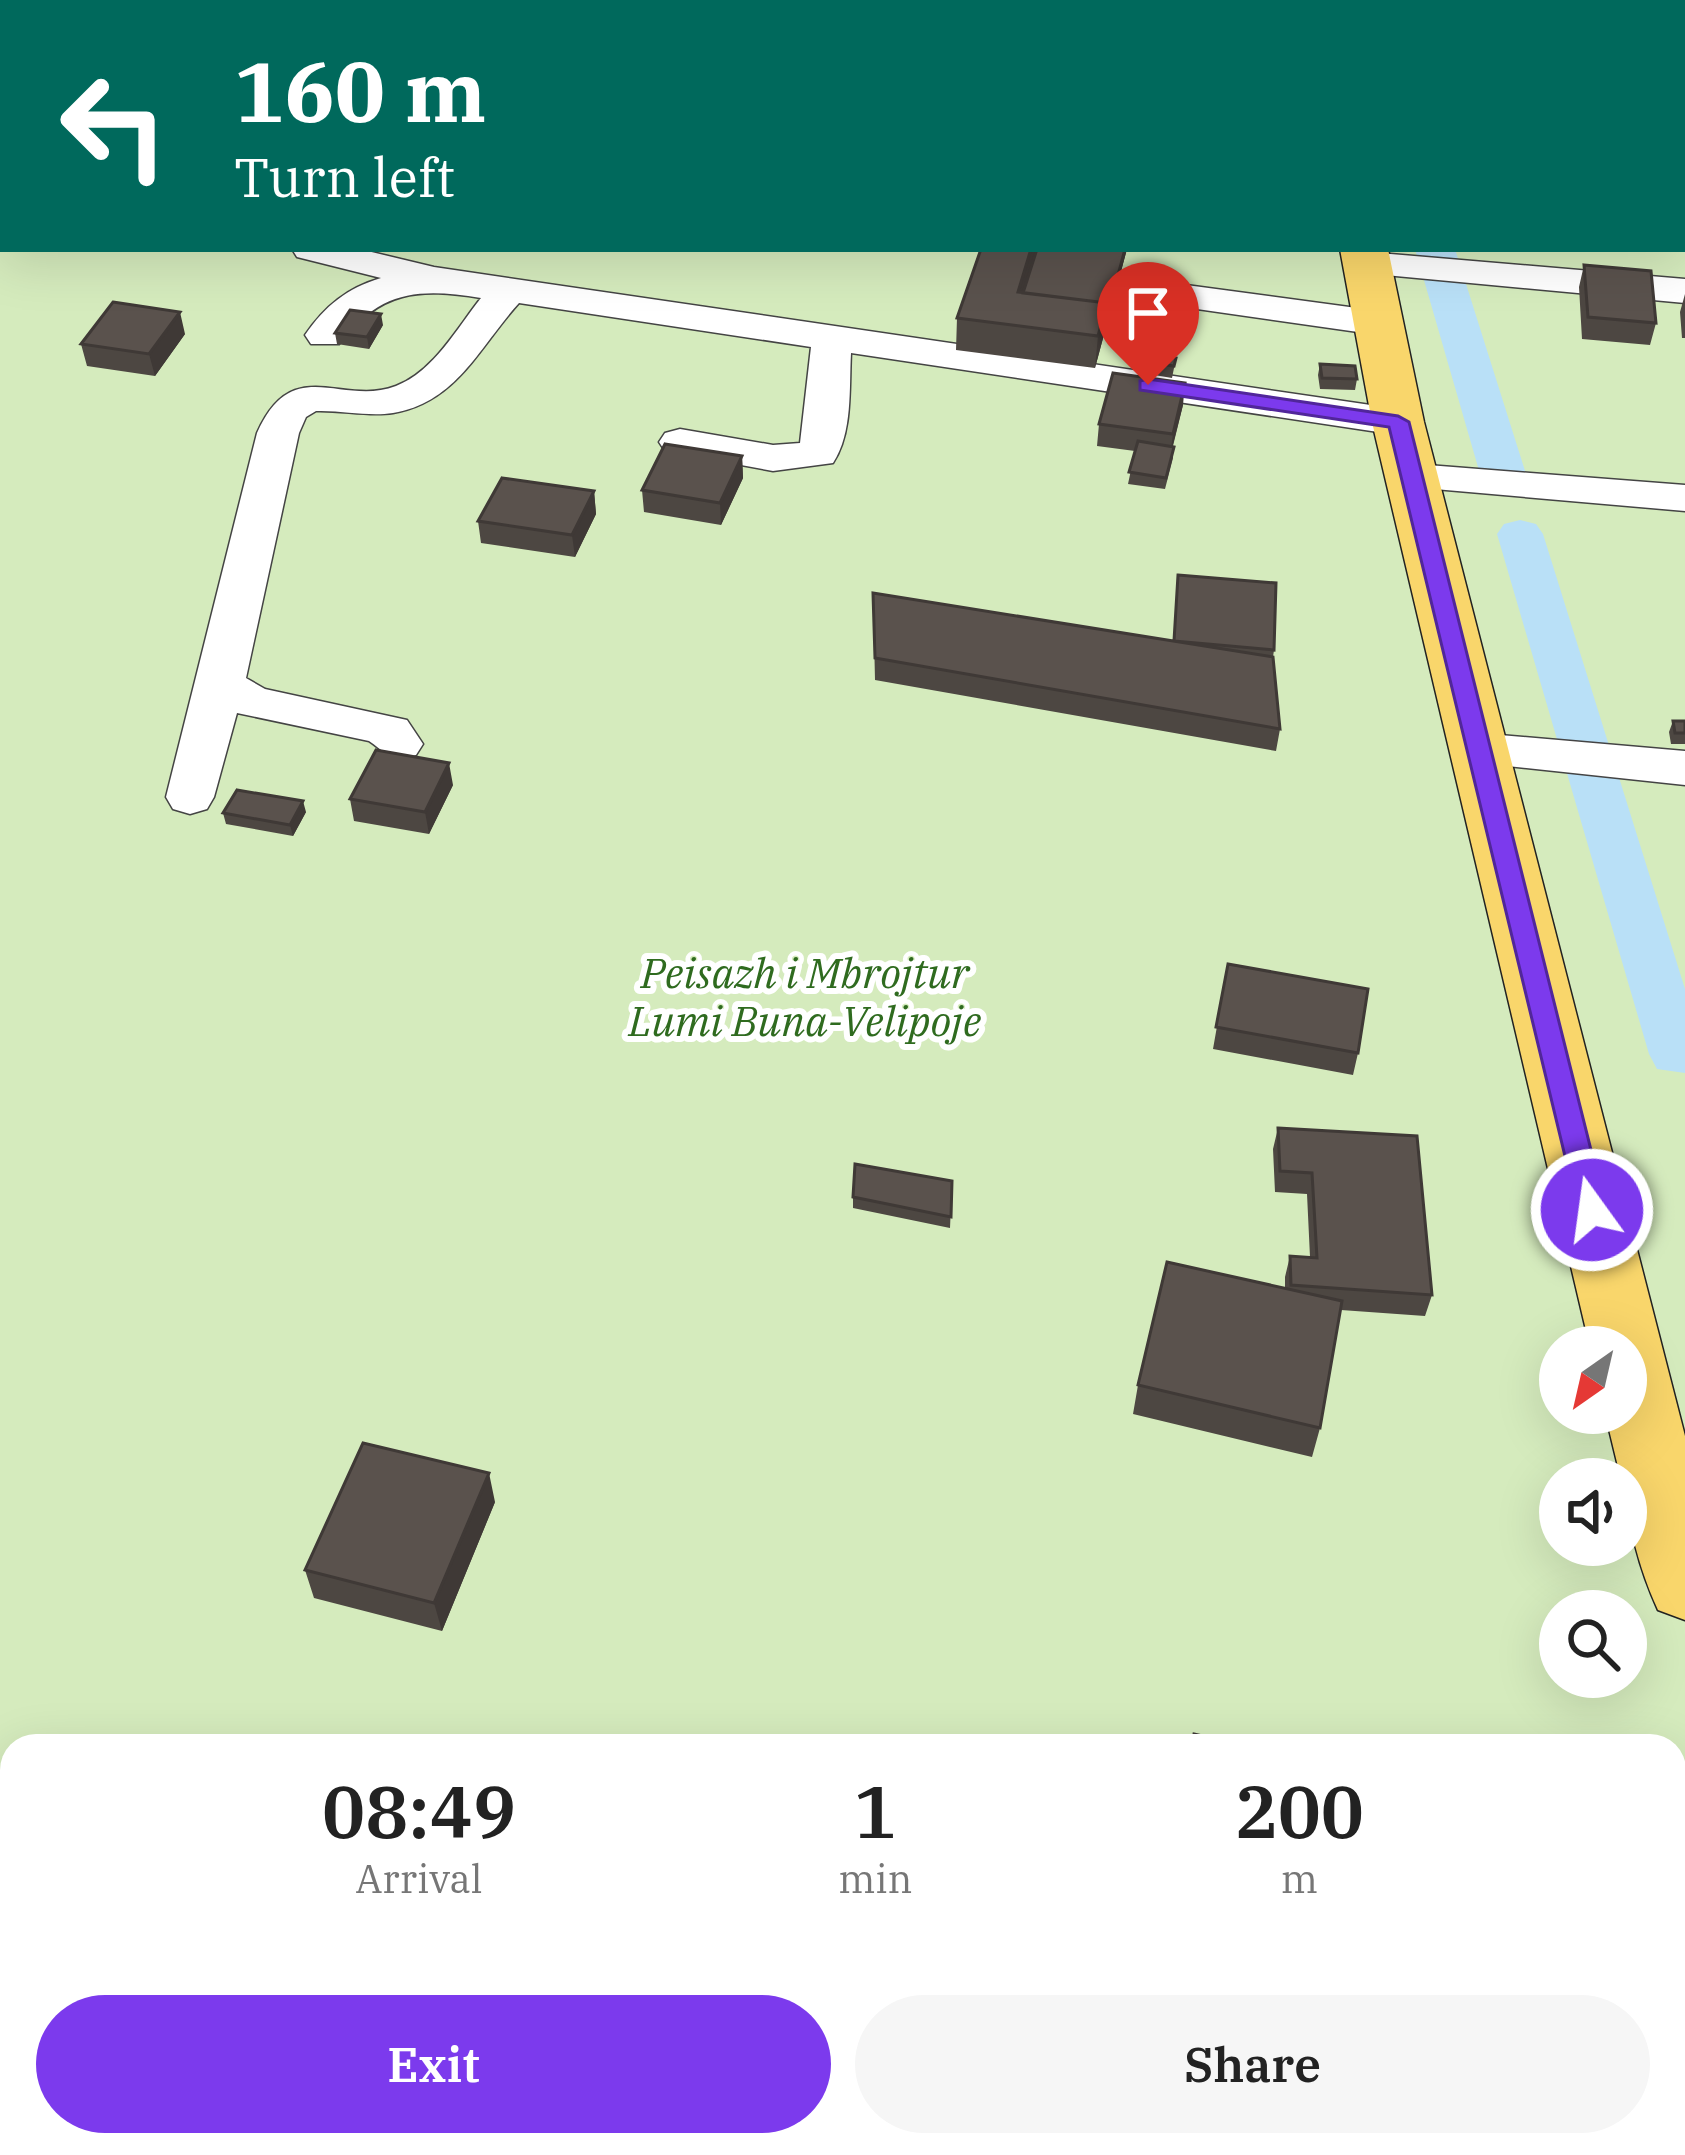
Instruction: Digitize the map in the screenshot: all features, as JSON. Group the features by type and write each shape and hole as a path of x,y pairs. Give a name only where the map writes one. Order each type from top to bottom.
{"main road":[{"path":"1384,276 1407,450 1685,1586"}],"lane":[{"path":"322,252 434,279 832,339 1407,450 1508,485 1685,498"},
{"path":"1134,290 1384,276 1484,265 1685,291"},
{"path":"325,335 339,314 365,294 434,279"},
{"path":"190,797 278,433 288,410 303,400 389,401 417,392 446,370 509,291"},
{"path":"680,442 773,458 818,454 826,422 832,339"},
{"path":"221,684 252,702 390,731 399,744"},
{"path":"1477,749 1685,768"}],"green space":[{"name":"Peisazh i Mbrojtur Lumi Buna-Velipoje","path":"0,252 1685,252 1685,1734 0,1734"}],"building":[{"path":"980,252 1030,252 1018,292 1107,303 1098,336 957,318"},
{"path":"1036,252 1124,252 1105,324 1107,303 1023,293"},
{"path":"1584,265 1651,271 1656,323 1588,317"},
{"path":"113,302 180,312 149,354 81,344"},
{"path":"350,310 381,314 367,337 335,333"},
{"path":"1139,353 1176,358 1174,366 1137,361"},
{"path":"1320,364 1355,366 1357,379 1322,378"},
{"path":"1113,373 1185,383 1173,434 1099,424"},
{"path":"1138,441 1174,447 1166,478 1129,472"},
{"path":"665,444 742,456 720,503 642,490"},
{"path":"502,478 594,491 572,535 478,521"},
{"path":"1178,575 1276,583 1274,650 1174,641"},
{"path":"873,593 1273,657 1280,729 875,658"},
{"path":"1673,721 1685,721 1685,733 1675,733"},
{"path":"376,750 449,763 425,812 350,799"},
{"path":"237,790 303,801 290,825 223,813"},
{"path":"1228,964 1368,989 1358,1053 1216,1027"},
{"path":"1278,1128 1417,1136 1432,1295 1291,1285 1290,1256 1317,1258 1312,1173 1280,1171"},
{"path":"855,1164 952,1181 951,1217 853,1197"},
{"path":"1167,1262 1342,1301 1320,1428 1138,1385"},
{"path":"363,1443 489,1473 434,1603 305,1570"}],"waterway":[{"path":"1436,252 1503,474"},
{"path":"1520,534 1677,1054"}],"route":[{"path":"1148,385 1398,422 1592,1210"}]}
